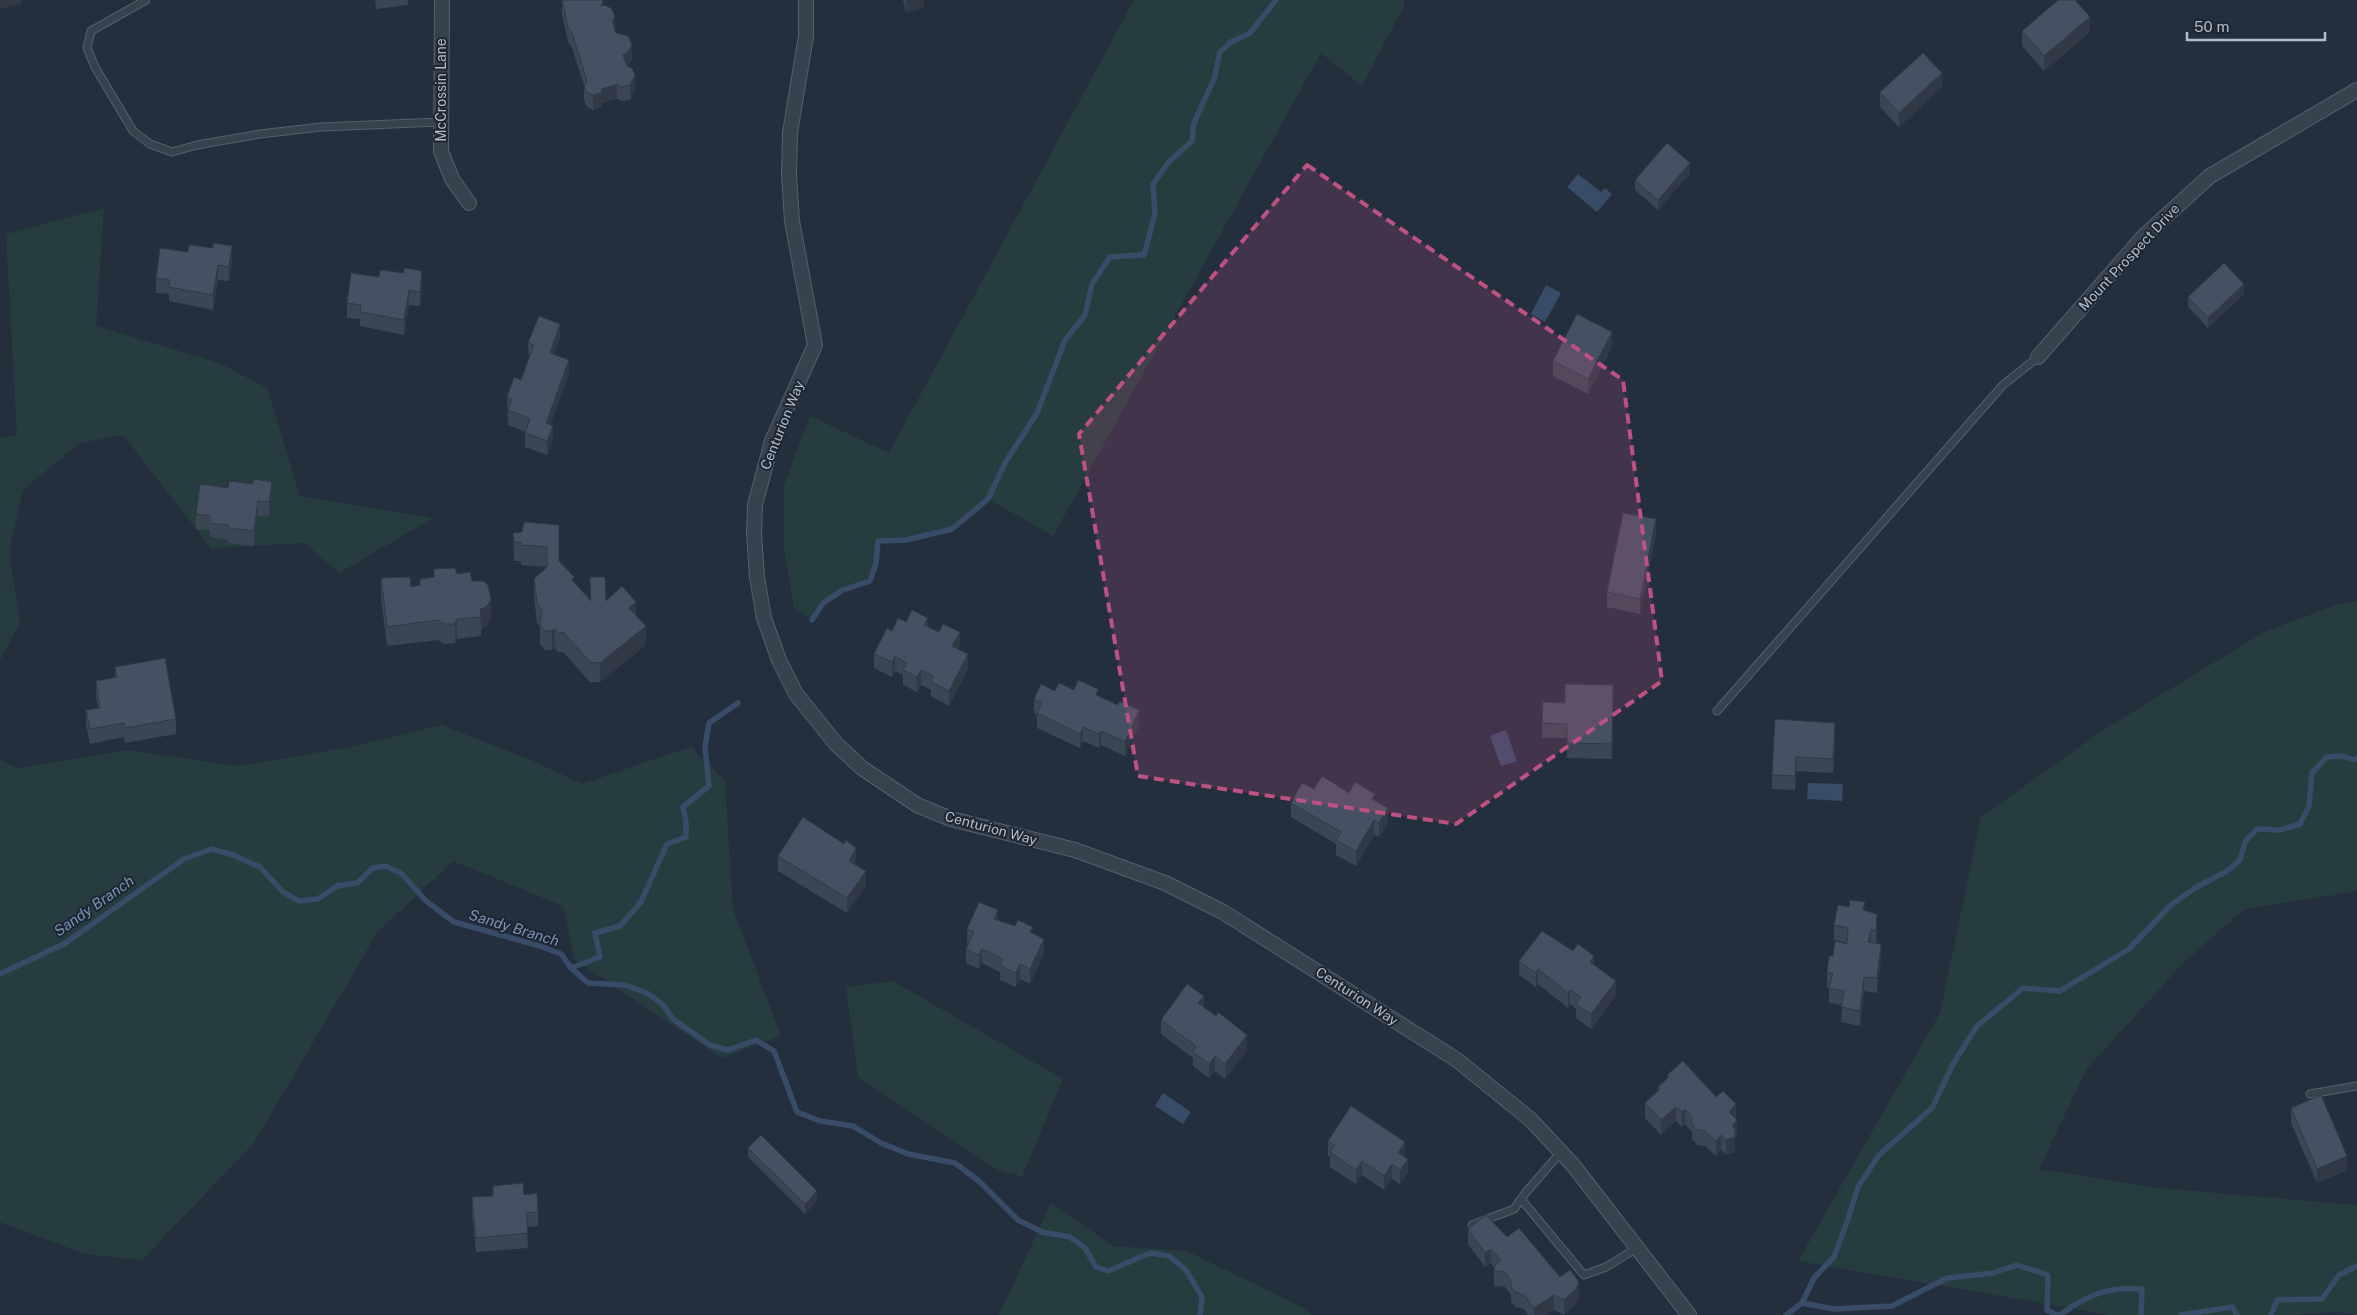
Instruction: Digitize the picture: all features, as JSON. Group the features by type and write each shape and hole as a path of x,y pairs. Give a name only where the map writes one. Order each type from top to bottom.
{"street":[{"name":"McCrossin Lane","path":"442,0 441,151 452,179 469,203"},
{"name":"Centurion Way","path":"806,0 806,36 790,133 789,175 792,221 815,346 772,441 755,505 754,533 757,577 764,618 779,660 796,694 837,745 862,768 890,789 917,805 952,819 1075,850 1165,883 1223,912 1457,1060 1530,1119 1561,1152 1689,1315"},
{"name":"Mount Prospect Drive","path":"2038,357 2144,236 2210,176 2265,142 2357,90"}],"lane":[{"path":"146,0 91,31 87,48 95,67 133,131 150,144 172,152 196,145 260,134 321,128 440,122"},
{"path":"1717,711 2003,385 2038,357"},
{"path":"2310,1094 2357,1086"},
{"path":"1472,1225 1514,1209 1561,1152"},
{"path":"1521,1199 1584,1275 1606,1267 1637,1248"}],"highlighted area":[{"path":"1307,165 1623,380 1662,681 1456,824 1138,776 1079,434"}],"green space":[{"path":"1134,0 1404,0 1404,6 1362,86 1321,53 1053,536 988,499 952,529 906,540 878,541 876,563 870,581 843,590 823,603 812,620 794,609 784,548 784,485 810,416 889,453"},
{"path":"104,208 96,326 219,363 267,388 300,496 433,518 339,573 305,543 211,548 123,435 80,443 23,490 9,551 20,623 0,660 0,438 17,435 6,234"},
{"path":"2357,601 2357,889 2354,892 2245,909 2184,962 2086,1070 2039,1169 2159,1188 2357,1205 2357,1315 2335,1312 2294,1315 2110,1315 1798,1261 1940,1013 1981,817 2103,730 2264,632 2339,604"},
{"path":"442,725 533,761 582,784 691,747 725,780 733,909 781,1036 722,1058 575,960 563,906 453,861 377,933 254,1143 142,1260 85,1254 0,1222 0,759 17,768 128,750 237,766 350,747"},
{"path":"893,981 1063,1079 1022,1177 998,1170 858,1077 846,987"},
{"path":"1051,1203 1113,1246 1187,1251 1302,1307 1312,1315 999,1315"}],"water":[{"path":"1578,174 1601,192 1605,188 1612,194 1597,212 1567,187"},
{"path":"1546,285 1561,293 1545,322 1531,314"},
{"path":"1506,730 1517,761 1501,766 1490,736"},
{"path":"1808,783 1843,784 1842,801 1807,799"},
{"path":"1163,1093 1191,1112 1183,1124 1155,1106"}],"building":[{"path":"562,0 602,0 601,6 605,5 612,9 615,17 612,21 616,33 628,36 632,45 627,53 623,55 627,66 632,68 635,75 630,85 622,87 617,84 602,89 601,93 593,95 586,92 584,85 587,81 572,33 568,27"},
{"path":"2058,0 2075,0 2090,17 2044,56 2022,31"},
{"path":"1923,53 1942,73 1899,113 1880,92"},
{"path":"1667,143 1690,163 1658,200 1635,180"},
{"path":"213,243 232,246 229,267 218,265 213,295 169,287 170,280 156,278 160,248 188,252 189,245 213,248"},
{"path":"2224,263 2244,284 2208,318 2188,297"},
{"path":"404,268 422,271 420,292 409,290 404,320 360,312 361,305 347,303 351,273 379,277 380,270 404,273"},
{"path":"1577,314 1612,332 1588,379 1553,361"},
{"path":"539,316 560,324 550,353 569,360 546,423 553,426 547,441 525,433 530,419 508,410 512,399 507,397 514,377 521,380 534,345 528,343"},
{"path":"254,479 272,482 269,502 258,501 254,531 228,528 228,525 210,523 210,516 196,514 200,484 228,488 229,481 253,484"},
{"path":"1623,513 1656,519 1640,599 1607,592"},
{"path":"524,522 559,525 559,561 574,577 572,580 591,601 590,577 605,577 606,601 622,586 636,602 629,608 646,626 600,663 590,662 563,632 558,633 555,629 545,631 540,625 542,609 537,603 534,579 547,567 547,547 521,545 521,542 514,542 513,533 522,532"},
{"path":"455,568 457,574 470,572 472,581 483,581 488,585 491,600 486,607 480,609 481,617 457,619 455,624 444,624 438,620 387,627 381,578 410,577 411,587 420,585 420,579 434,577 434,569"},
{"path":"912,610 928,618 924,625 939,632 943,624 960,632 952,646 968,654 949,691 931,682 933,676 921,670 917,677 903,670 907,663 895,656 892,662 874,654 887,628 892,631 898,618 906,622"},
{"path":"165,658 176,719 125,728 124,723 90,729 86,710 100,708 96,681 117,677 115,667"},
{"path":"1078,680 1098,689 1096,695 1118,705 1119,701 1139,710 1125,742 1101,731 1099,734 1083,727 1080,734 1037,713 1042,702 1034,699 1041,684 1055,691 1059,683 1074,690"},
{"path":"1565,684 1613,685 1612,744 1567,743 1567,724 1542,723 1543,702 1565,703"},
{"path":"1775,719 1835,723 1833,759 1796,757 1795,776 1772,775"},
{"path":"1322,776 1349,793 1355,782 1375,794 1372,799 1388,808 1379,823 1374,820 1356,851 1336,840 1341,832 1291,803 1302,783 1314,789"},
{"path":"803,817 844,844 846,840 856,848 849,861 866,871 847,898 778,856"},
{"path":"1850,900 1865,902 1863,910 1877,914 1876,930 1871,930 1868,942 1881,944 1877,978 1864,977 1860,1011 1841,1007 1844,991 1829,988 1833,973 1827,973 1829,956 1833,956 1835,941 1847,944 1848,928 1834,925 1838,905 1849,907"},
{"path":"979,902 998,910 994,919 1015,926 1018,920 1033,927 1030,932 1044,939 1030,969 1020,964 1016,973 1000,965 1003,959 982,949 979,955 966,949 974,932 967,929"},
{"path":"1542,931 1573,951 1578,944 1594,956 1590,962 1616,981 1591,1014 1576,1004 1581,997 1570,990 1568,993 1538,969 1536,973 1519,961"},
{"path":"1187,984 1204,996 1198,1003 1216,1016 1218,1012 1247,1035 1225,1064 1215,1056 1209,1064 1193,1052 1196,1046 1161,1020"},
{"path":"1683,1061 1716,1097 1723,1091 1736,1104 1729,1112 1737,1120 1732,1126 1735,1130 1735,1137 1726,1140 1721,1135 1716,1141 1705,1131 1697,1130 1692,1124 1692,1117 1685,1109 1682,1112 1676,1107 1661,1120 1645,1103 1660,1089 1658,1087 1669,1077 1667,1075"},
{"path":"2321,1095 2347,1156 2317,1169 2291,1108"},
{"path":"1351,1106 1405,1142 1398,1153 1408,1159 1400,1170 1392,1164 1384,1176 1362,1161 1356,1170 1330,1152 1335,1145 1328,1141"},
{"path":"761,1135 817,1191 805,1204 748,1148"},
{"path":"523,1183 524,1195 537,1193 538,1212 526,1213 528,1233 476,1238 472,1197 493,1196 493,1186"},
{"path":"1486,1215 1507,1237 1519,1228 1560,1277 1570,1270 1579,1282 1576,1289 1564,1300 1554,1295 1534,1308 1524,1295 1515,1292 1511,1287 1511,1280 1504,1271 1494,1272 1495,1265 1501,1260 1491,1249 1485,1253 1468,1229"}],"waterway":[{"path":"812,620 823,603 843,590 870,581 876,563 878,541 906,540 952,529 988,499 1005,463 1037,413 1065,340 1085,315 1092,284 1110,257 1144,255 1155,214 1153,184 1169,162 1192,141 1194,123 1214,79 1220,52 1231,42 1250,33 1276,0"},
{"path":"571,968 600,957 595,933 620,926 641,902 667,844 686,837 683,807 709,786 705,747 709,723 738,703"},
{"name":"Sandy Branch","path":"1786,1315 1802,1303 1814,1278 1834,1257 1858,1187 1879,1155 1932,1108 1953,1064 1977,1026 2023,988 2060,991 2129,949 2171,905 2195,888 2227,871 2240,860 2245,842 2257,829 2280,830 2300,824 2309,806 2312,773 2327,757 2342,756 2354,760 2357,758"},
{"name":"Sandy Branch","path":"0,974 64,944 184,859 211,849 233,855 260,867 283,892 299,901 318,899 337,886 357,883 373,868 385,866 401,873 426,901 454,922 540,946 561,954 571,968 588,983 625,985 647,993 662,1004 673,1019 710,1045 728,1050 756,1040 774,1051 797,1112 820,1121 853,1126 881,1143 908,1154 955,1163 980,1182 1018,1220 1042,1232 1070,1237 1085,1248 1096,1267 1108,1271 1150,1253 1169,1256 1186,1270 1202,1297 1200,1315"},
{"path":"1802,1303 1834,1309 1892,1306 1947,1278 1993,1273 2017,1265 2048,1275 2047,1310 2057,1315"},
{"path":"2271,1315 2277,1300 2322,1299 2339,1275 2357,1266"},
{"path":"2060,1315 2079,1302 2098,1293 2130,1288 2142,1289 2141,1315"},
{"path":"2181,1315 2232,1307 2237,1315"}]}
